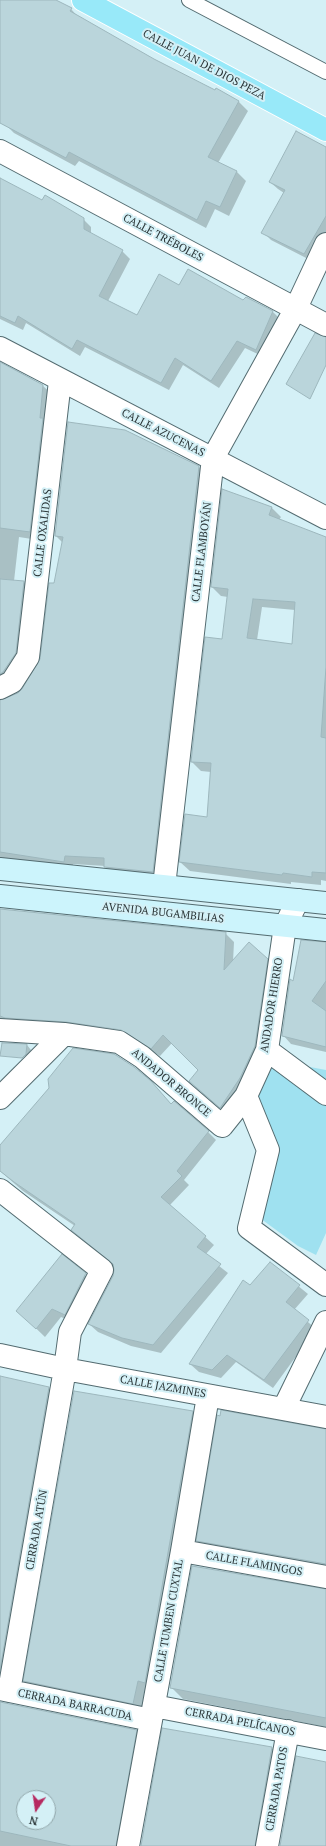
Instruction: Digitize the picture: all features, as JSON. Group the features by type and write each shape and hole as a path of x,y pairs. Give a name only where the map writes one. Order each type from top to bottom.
{"main road":[{"name":"CALLE JUAN DE DIOS PEZA","path":"82,0 326,130"},
{"path":"0,868 326,903"},
{"name":"AVENIDA BUGAMBILIAS","path":"0,896 326,930"}],"street":[{"name":"CALLE TRÉBOLES","path":"0,152 326,325"},
{"name":"CALLE FLAMBOYÁN","path":"164,886 213,458 296,308 326,244"},
{"name":"CALLE AZUCENAS","path":"0,348 60,381 213,458 326,518"},
{"name":"CALLE OXALIDAS","path":"6,685 28,657 60,381"},
{"name":"ANDADOR HIERRO","path":"222,1126 246,1096 267,1050 285,926 298,900"},
{"name":"ANDADOR BRONCE","path":"0,1030 64,1034 119,1042 142,1057 222,1126"},
{"path":"2,1091 64,1034"},
{"path":"267,1050 326,1094"},
{"path":"246,1096 268,1150 249,1228 326,1285"},
{"path":"0,1190 102,1270 70,1332 65,1369"},
{"path":"284,1408 326,1322"},
{"name":"CALLE JAZMINES","path":"0,1355 65,1369 208,1396 284,1408 326,1417"},
{"name":"CERRADA ATÚN","path":"5,1690 65,1369"},
{"name":"CALLE TUMBEN CUXTAL","path":"128,1846 182,1551 208,1396"},
{"name":"CALLE FLAMINGOS","path":"182,1551 326,1577"},
{"name":"CERRADA BARRACUDA","path":"5,1690 152,1713"},
{"name":"CERRADA PELÍCANOS","path":"152,1713 288,1731 326,1739"},
{"name":"CERRADA PATOS","path":"267,1846 288,1731"}],"lane":[{"path":"189,0 326,72"}],"shaded area":[{"path":"273,1060 326,1070 326,1233 316,1255 298,1246 253,1213 260,1109 257,1077"}],"building":[{"path":"0,0 56,0 72,8 70,11 154,59 215,90 216,88 239,101 208,157 237,171 220,207 206,201 197,220 69,152 66,158 0,123"},
{"path":"296,131 326,147 326,216 304,254 261,233 285,190 269,182"},
{"path":"0,178 42,200 45,195 84,218 84,229 123,250 99,296 137,315 159,274 179,285 188,269 243,300 246,297 273,311 256,350 237,341 211,381 175,358 161,383 77,340 72,349 18,316 15,323 0,316"},
{"path":"315,333 326,337 326,365 310,399 286,384"},
{"path":"0,362 43,385 40,418 43,418 30,532 0,528"},
{"path":"68,422 125,430 199,466 153,872 104,867 104,858 65,856 64,862 0,852 0,700 18,693 22,689 40,659 49,583 54,583 63,537 55,536"},
{"path":"222,489 272,507 269,515 326,537 326,667 321,737 326,738 326,873 312,872 312,877 283,873 282,875 179,862 185,814 207,817 211,763 191,762 205,637 222,639 228,589 211,587","holes":["253,599 295,602 292,644 247,638"]},
{"path":"0,579 24,581 16,653 0,674"},
{"path":"0,909 226,932 224,970 249,942 268,959 255,1046 240,1078 220,1108 189,1081 198,1070 163,1035 151,1049 121,1030 66,1022 5,1018 0,1016"},
{"path":"301,940 326,942 326,981 312,1001 326,1011 326,1047 282,1036 290,979 293,981"},
{"path":"2,1043 27,1044 26,1054 22,1058 0,1056"},
{"path":"73,1048 114,1054 134,1067 151,1081 171,1104 174,1101 209,1131 177,1171 182,1176 161,1197 206,1236 197,1247 221,1264 153,1345 122,1338 88,1324 113,1276 113,1264 71,1230 75,1224 0,1171 0,1145 49,1088 48,1079"},
{"path":"62,1254 86,1273 65,1315 52,1309 36,1329 16,1311"},
{"path":"270,1262 300,1285 286,1302 309,1320 264,1380 227,1355 212,1370 189,1364 243,1280 250,1285"},
{"path":"0,1376 49,1387 0,1670"},
{"path":"74,1391 193,1411 145,1683 138,1681 133,1704 23,1681"},
{"path":"221,1410 326,1429 326,1564 196,1541 217,1415 220,1416"},
{"path":"192,1566 326,1589 326,1718 170,1688"},
{"path":"0,1702 137,1730 116,1846 71,1846 0,1831"},
{"path":"162,1728 272,1747 255,1846 141,1846"},
{"path":"296,1756 326,1762 326,1846 280,1846"}]}
